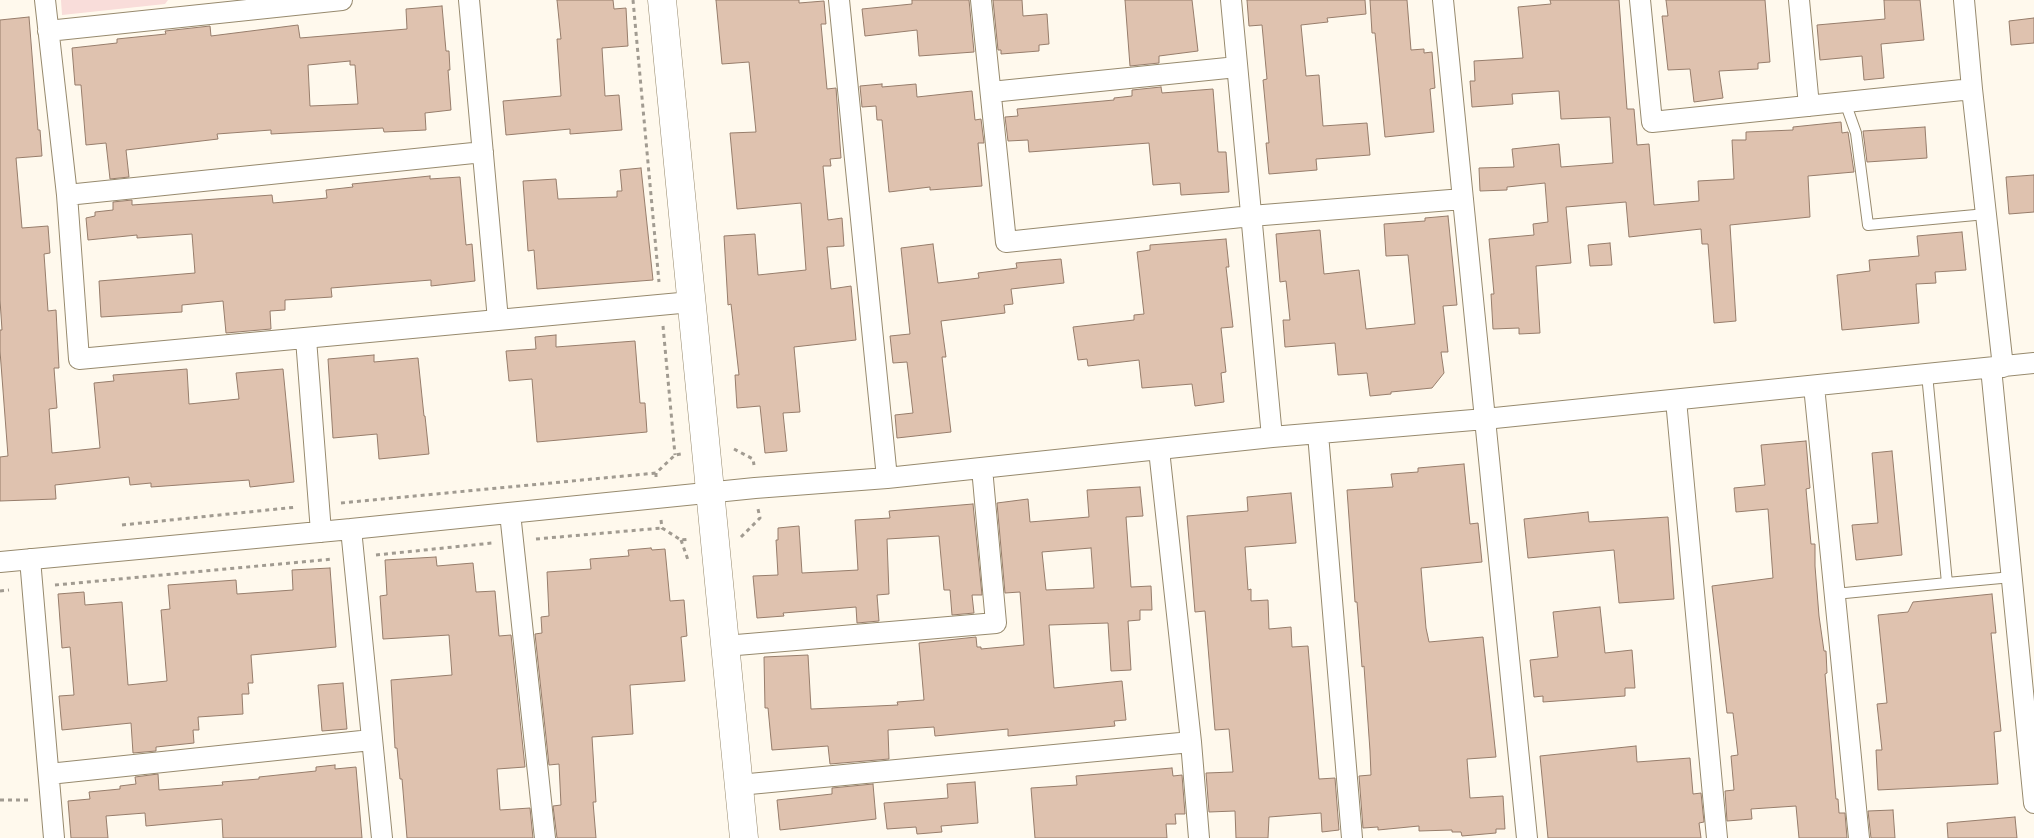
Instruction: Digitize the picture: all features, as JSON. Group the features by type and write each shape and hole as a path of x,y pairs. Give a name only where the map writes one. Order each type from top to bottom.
{"street":[{"path":"45,0 67,195 79,360 692,302"},
{"path":"48,31 190,8 342,0"},
{"path":"469,0 498,320"},
{"path":"662,0 744,838"},
{"path":"839,0 887,478"},
{"path":"981,0 1006,242 1251,216 1463,199"},
{"path":"1231,0 1272,437"},
{"path":"1443,0 1527,838"},
{"path":"1640,0 1652,122 1972,89"},
{"path":"1799,0 1809,106"},
{"path":"1964,0 1986,214 2012,577 2034,803"},
{"path":"991,92 1237,67"},
{"path":"67,195 483,152"},
{"path":"306,339 320,532"},
{"path":"0,562 351,530 755,488 887,478 1272,437 1486,419 2034,364"},
{"path":"1814,386 1859,838"},
{"path":"1676,400 1717,838"},
{"path":"1318,434 1352,838"},
{"path":"1159,450 1191,742 1199,838"},
{"path":"725,646 996,623 982,468"},
{"path":"510,513 545,838"},
{"path":"351,530 382,838"},
{"path":"30,559 54,838"},
{"path":"50,774 371,740"},
{"path":"739,785 1191,742"}],"lane":[{"path":"1845,102 1856,133 1868,225 1986,214"},
{"path":"1927,374 1947,583"},
{"path":"1835,594 2012,577"}],"path":[{"path":"633,0 660,292"},
{"path":"662,321 675,455"},
{"path":"733,440 734,450 754,458 755,488"}],"shaded area":[{"path":"61,0 168,0 165,4 62,15"}],"building":[{"path":"557,0 613,0 614,9 626,8 628,46 602,48 605,96 619,95 622,130 570,134 570,129 506,135 503,101 561,96 557,39 561,39"},
{"path":"716,0 799,0 799,3 824,1 826,24 821,24 827,89 836,88 841,158 830,159 831,166 823,166 828,220 842,218 844,246 827,247 831,289 851,286 856,340 794,347 800,412 783,413 787,451 765,453 760,406 737,408 735,375 739,375 731,304 728,305 724,236 755,234 758,275 806,270 801,203 737,209 730,133 756,132 749,62 722,64"},
{"path":"912,0 969,0 974,52 919,56 917,30 865,36 862,9 912,4"},
{"path":"993,0 1022,0 1023,16 1047,14 1049,44 1039,45 1039,51 1001,54 1001,50 998,50"},
{"path":"1125,0 1192,0 1198,51 1159,56 1159,63 1130,66"},
{"path":"1247,0 1365,0 1366,14 1327,18 1328,22 1301,25 1306,76 1319,75 1323,126 1367,123 1370,155 1316,159 1317,170 1269,174 1266,143 1269,143 1263,80 1267,79 1262,25 1249,26"},
{"path":"1370,0 1407,0 1411,50 1424,49 1424,53 1432,52 1435,88 1430,89 1434,132 1385,137 1375,33 1372,33"},
{"path":"1550,0 1619,0 1627,109 1634,109 1637,145 1649,144 1654,205 1699,201 1698,181 1734,179 1732,140 1746,140 1746,132 1793,130 1793,127 1841,122 1842,133 1848,132 1854,172 1808,176 1810,217 1730,225 1736,321 1714,323 1708,244 1702,244 1701,229 1629,237 1626,202 1566,207 1571,263 1536,266 1540,333 1519,334 1519,328 1493,329 1491,294 1494,294 1489,239 1534,235 1533,224 1548,222 1545,183 1507,187 1507,190 1480,191 1479,168 1514,167 1512,149 1559,144 1561,167 1613,163 1610,117 1561,119 1559,91 1512,94 1513,104 1472,107 1470,81 1475,81 1474,61 1523,58 1518,7 1551,4"},
{"path":"1666,0 1765,0 1770,62 1758,63 1758,69 1719,71 1723,98 1694,102 1690,69 1668,70 1662,16 1668,16"},
{"path":"1884,0 1920,0 1924,40 1881,44 1884,78 1864,80 1862,56 1820,60 1817,25 1885,19"},
{"path":"442,6 446,51 449,51 450,70 448,70 451,110 425,113 426,130 384,132 383,128 271,134 271,130 217,134 218,139 126,150 129,177 110,179 106,143 86,145 81,85 75,85 72,48 117,43 117,39 166,34 165,31 210,26 211,36 298,25 300,38 407,29 406,9","holes":["350,61 350,65 355,65 358,104 310,106 308,65"]},
{"path":"29,17 38,130 40,130 42,156 16,158 22,228 48,226 50,253 44,254 48,311 56,310 59,368 54,368 57,408 49,409 52,453 100,448 94,383 114,381 113,375 187,369 189,404 239,399 236,373 283,369 294,482 250,487 249,480 151,487 151,483 130,485 129,477 55,485 56,499 0,501 0,457 8,456 0,351 0,330 2,330 0,300 0,20"},
{"path":"2034,18 2034,43 2011,45 2009,21"},
{"path":"882,84 882,87 916,84 917,97 972,91 975,120 981,119 984,143 978,143 982,186 930,190 930,187 889,192 882,120 877,120 876,106 862,107 860,86"},
{"path":"1161,87 1162,93 1213,89 1218,152 1226,152 1229,192 1181,195 1180,183 1153,185 1149,143 1029,152 1028,140 1008,141 1005,117 1018,116 1017,109 1114,100 1114,98 1132,96 1132,90"},
{"path":"1925,127 1927,158 1867,162 1863,131"},
{"path":"641,168 653,280 537,289 534,250 528,251 523,181 556,179 558,199 617,197 617,191 622,191 620,170"},
{"path":"2034,175 2034,212 2009,214 2006,177"},
{"path":"430,176 430,179 460,177 466,245 472,244 475,281 431,286 431,280 331,288 332,297 285,300 285,310 270,311 271,329 226,333 223,301 182,305 182,312 101,317 99,281 195,273 192,234 137,238 137,235 88,240 86,218 95,216 95,212 113,210 113,202 132,200 132,205 272,195 273,203 327,198 326,190 353,187 352,184"},
{"path":"1448,216 1457,305 1443,306 1448,352 1441,352 1444,373 1432,388 1370,396 1367,373 1338,375 1335,343 1285,347 1283,320 1290,320 1286,281 1280,282 1276,234 1320,230 1324,274 1359,270 1366,329 1415,324 1408,255 1386,256 1384,224 1425,221 1425,218"},
{"path":"1962,232 1966,270 1935,272 1936,283 1916,284 1919,323 1842,330 1837,275 1870,271 1869,260 1919,256 1917,236"},
{"path":"1226,239 1229,267 1226,267 1233,327 1221,328 1226,372 1221,373 1224,402 1195,406 1192,384 1142,388 1139,360 1088,366 1087,359 1078,360 1073,327 1134,320 1134,315 1144,314 1137,252 1150,250 1150,245"},
{"path":"1610,243 1612,265 1590,266 1588,245"},
{"path":"933,244 938,283 979,278 978,273 1017,268 1016,263 1061,259 1064,283 1011,289 1013,304 1004,305 1005,313 941,321 946,357 942,357 951,432 897,438 895,415 913,413 907,362 893,363 890,336 910,334 901,248"},
{"path":"556,335 556,347 635,341 640,403 645,403 647,432 537,442 532,379 509,381 506,351 536,349 535,337"},
{"path":"374,355 374,362 418,358 429,454 379,459 377,434 333,438 328,359"},
{"path":"1806,441 1810,488 1806,489 1811,544 1815,544 1819,616 1824,651 1826,651 1827,673 1825,674 1836,799 1838,799 1839,813 1845,813 1847,838 1799,838 1796,806 1751,809 1752,819 1727,821 1725,791 1734,790 1731,756 1738,755 1733,713 1727,713 1712,586 1773,578 1768,509 1736,512 1734,488 1765,485 1761,445"},
{"path":"1892,451 1902,555 1856,560 1852,525 1878,523 1872,453"},
{"path":"1464,464 1470,524 1478,523 1482,562 1421,568 1426,628 1429,642 1483,637 1496,757 1467,759 1470,798 1503,796 1505,829 1496,829 1496,833 1462,836 1461,832 1452,832 1452,830 1419,831 1419,826 1378,830 1378,827 1363,828 1359,776 1371,775 1370,751 1364,666 1362,667 1357,602 1355,602 1347,490 1393,487 1391,474 1418,472 1418,468"},
{"path":"1140,487 1143,516 1126,517 1131,587 1151,586 1152,610 1140,610 1140,620 1128,621 1131,670 1111,671 1108,623 1049,625 1054,688 1122,681 1126,720 1114,721 1115,726 1008,736 1008,729 935,736 934,727 888,730 889,759 830,764 828,746 772,750 768,708 765,708 764,657 808,655 811,709 898,705 897,702 924,700 919,643 976,637 977,647 981,647 981,649 1024,645 1020,592 1005,593 997,503 1028,499 1030,522 1089,517 1087,490","holes":["1091,548 1094,588 1046,590 1042,552"]},
{"path":"1291,493 1296,543 1245,547 1248,590 1251,589 1251,601 1268,600 1269,629 1291,627 1292,647 1308,646 1319,779 1335,778 1339,830 1322,832 1321,813 1269,817 1268,838 1236,838 1235,811 1209,812 1206,773 1233,772 1229,729 1215,730 1205,611 1195,612 1187,516 1248,511 1247,497"},
{"path":"973,504 982,595 972,595 974,613 952,615 950,590 944,590 939,536 887,539 889,594 877,595 879,621 857,623 856,607 783,613 784,616 757,618 753,576 778,575 776,540 778,540 778,528 799,526 802,573 858,570 855,520 890,518 889,511"},
{"path":"1588,512 1589,522 1668,517 1674,599 1619,603 1614,550 1528,558 1524,519"},
{"path":"651,548 652,550 665,549 670,601 684,600 687,636 681,637 685,681 630,685 633,734 592,737 596,802 593,802 596,838 557,838 553,806 561,805 559,764 549,765 535,634 542,633 541,617 549,616 547,572 591,569 590,559 629,556 628,550"},
{"path":"436,557 437,566 473,563 476,592 495,591 499,636 511,635 525,767 497,769 500,810 530,808 533,838 407,838 402,779 400,779 397,748 395,748 391,680 452,675 449,635 383,639 380,596 387,595 385,560"},
{"path":"330,568 336,647 251,655 253,683 248,683 249,694 242,694 243,714 198,717 199,730 193,730 194,743 156,747 156,751 133,753 131,723 62,730 59,696 74,695 70,647 62,648 58,594 84,592 85,605 122,602 128,685 167,681 161,610 170,609 168,585 236,580 237,594 293,590 292,570"},
{"path":"1992,594 1996,633 1991,633 2001,731 1994,732 1998,784 1878,790 1876,750 1882,750 1877,704 1887,703 1878,615 1908,612 1913,602"},
{"path":"1600,607 1605,653 1632,650 1635,688 1625,688 1625,696 1543,702 1543,696 1534,697 1530,660 1558,657 1553,612"},
{"path":"343,683 347,729 322,731 318,685"},
{"path":"1636,746 1637,762 1690,758 1693,794 1701,793 1704,822 1699,823 1701,838 1548,838 1540,756"},
{"path":"335,765 335,769 356,767 362,838 223,838 222,819 146,826 145,813 106,816 108,838 71,838 68,801 90,799 89,792 120,789 120,786 136,784 135,777 158,774 159,790 223,785 222,782 316,771 316,767"},
{"path":"1172,768 1173,776 1182,775 1185,814 1175,814 1176,824 1166,824 1167,838 1035,838 1031,788 1077,785 1076,776"},
{"path":"975,782 978,823 941,826 942,832 917,834 916,827 887,829 884,803 948,798 947,784"},
{"path":"873,784 876,819 780,830 777,800 832,794 832,788"},
{"path":"1893,810 1895,838 1871,838 1868,811"},
{"path":"2015,817 2017,838 1948,838 1947,823"}]}
